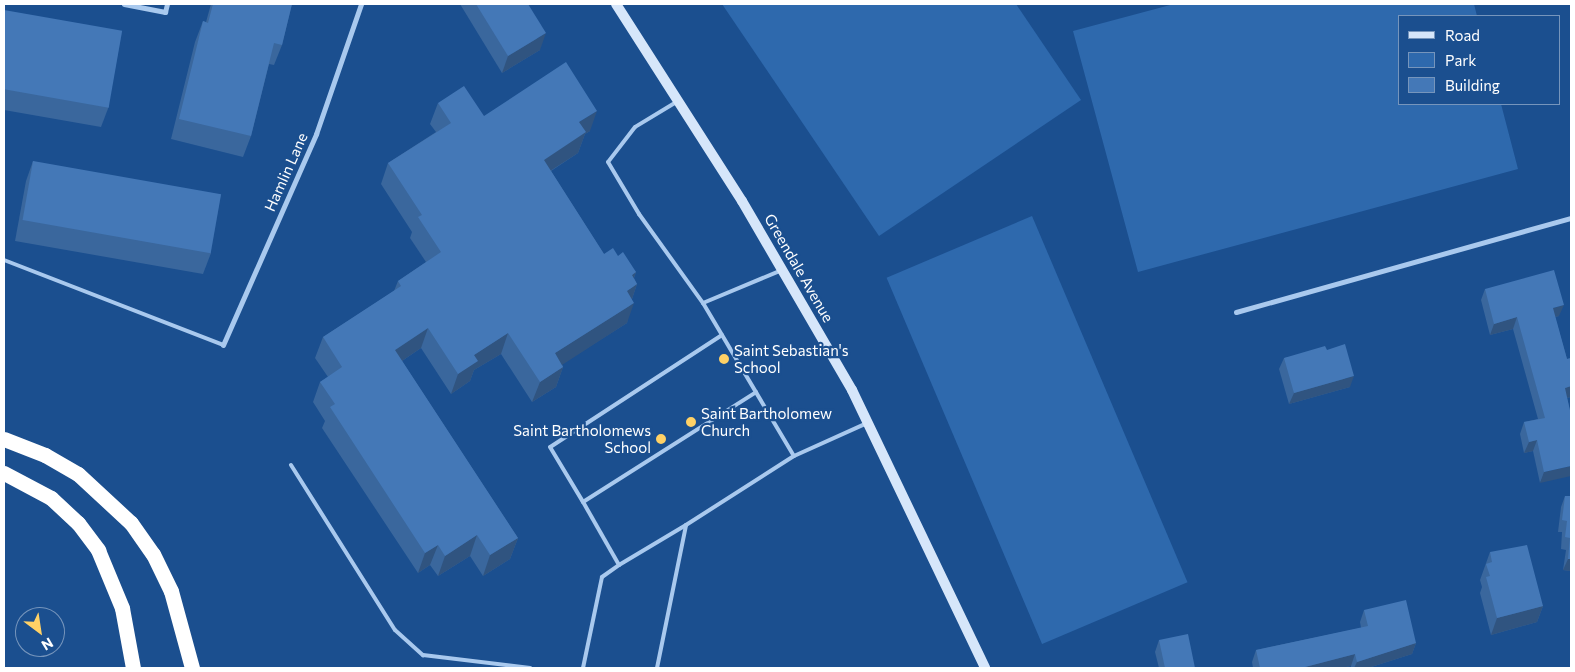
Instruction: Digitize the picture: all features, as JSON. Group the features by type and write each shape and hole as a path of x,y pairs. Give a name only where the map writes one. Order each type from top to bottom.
{"highway":[{"path":"4,438 45,455 78,474 131,523 153,554 168,585 192,668"},
{"path":"4,473 51,498 88,535 109,569 126,629 133,668"},
{"path":"126,629 127,668"}],"main road":[{"name":"Greendale Avenue","path":"616,4 680,100 783,269 867,423 985,668"}],"street":[{"path":"124,4 165,12 168,4"},
{"name":"Hamlin Lane","path":"223,345 316,134 361,4"},
{"path":"1236,312 1571,218"}],"lane":[{"path":"680,100 635,127 608,162 639,214 703,303 794,456"},
{"path":"4,260 223,345"},
{"path":"703,303 783,269"},
{"path":"619,565 550,447 722,334"},
{"path":"583,502 756,392"},
{"path":"582,668 602,577 794,456 867,423"},
{"path":"291,465 395,630 423,655 530,668"},
{"path":"657,668 686,525"}],"green space":[{"path":"722,4 1016,4 1081,100 879,236"},
{"path":"1174,4 1474,4 1477,15 1398,15 1398,105 1501,105 1518,169 1138,272 1073,31"},
{"path":"1032,216 1188,582 1042,644 887,278"}],"building":[{"path":"213,4 292,4 282,45 274,43 251,136 179,119 203,21 208,23"},
{"path":"476,4 528,4 546,33 508,56"},
{"path":"4,10 122,31 109,108 4,89"},
{"path":"566,62 597,111 579,122 586,132 544,160 604,254 613,248 618,256 623,252 636,272 632,275 637,284 627,291 634,303 555,353 563,367 540,382 508,333 474,355 478,361 458,374 428,328 395,350 518,538 490,555 477,535 445,556 438,545 425,553 330,407 335,404 320,382 342,367 323,337 401,286 398,281 441,252 418,217 422,215 388,163 451,123 438,103 464,86 484,116"},
{"path":"33,161 221,194 211,253 23,220"},
{"path":"1554,270 1564,305 1553,308 1567,359 1571,358 1571,386 1565,388 1571,415 1571,466 1544,472 1537,440 1529,442 1524,422 1545,418 1517,317 1494,324 1485,289"},
{"path":"1345,344 1354,376 1294,393 1284,358 1325,346 1327,350"},
{"path":"1565,496 1571,496 1571,559 1568,559 1570,538 1565,537 1567,521 1562,520"},
{"path":"1527,545 1543,606 1497,618 1486,577 1490,576 1486,564 1492,562 1490,552"},
{"path":"1406,600 1416,643 1357,662 1355,654 1305,668 1260,668 1256,650 1368,626 1364,610"},
{"path":"1188,634 1195,668 1165,668 1159,640"}],"place":[{"name":"Saint Sebastian's School","path":"724,359"},
{"name":"Saint Bartholomew Church","path":"691,422"},
{"name":"Saint Bartholomews School","path":"661,439"}]}
